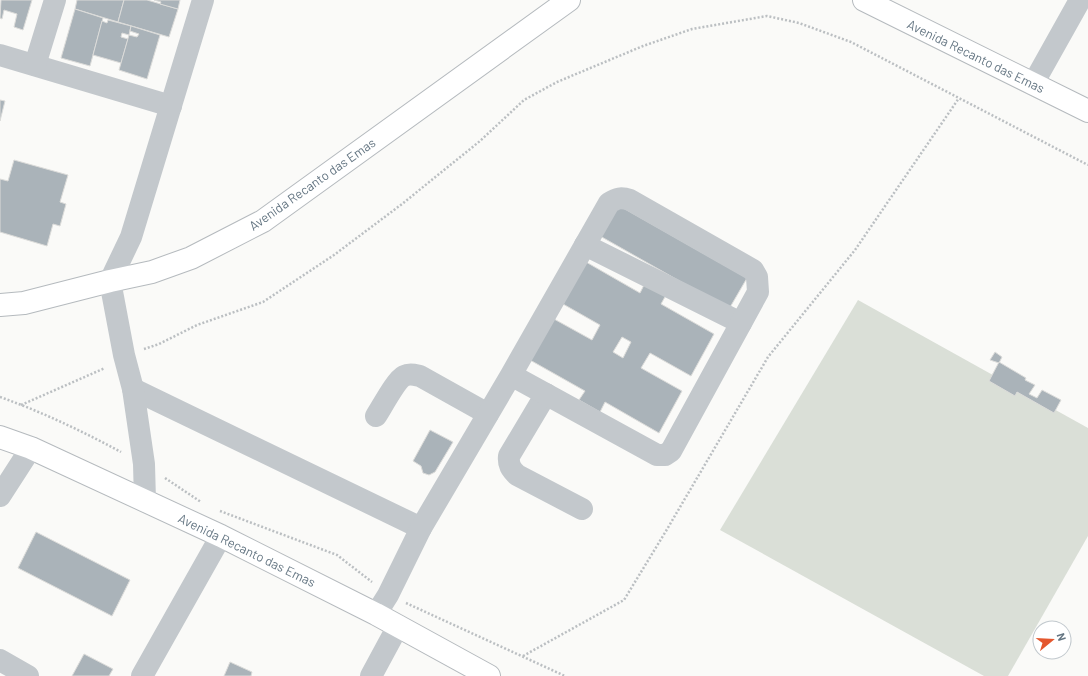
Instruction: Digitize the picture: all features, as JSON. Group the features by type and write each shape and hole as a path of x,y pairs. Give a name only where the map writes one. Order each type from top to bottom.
{"main road":[{"name":"Avenida Recanto das Emas","path":"0,305 24,303 152,272 191,258 263,221 569,0"},
{"name":"Avenida Recanto das Emas","path":"864,0 1088,111"},
{"name":"Avenida Recanto das Emas","path":"0,437 31,448 221,536 376,614 489,676"}],"street":[{"path":"35,65 55,0"},
{"path":"145,501 144,464 133,389 124,355 110,281 131,237 203,0"},
{"path":"1033,84 1080,0"},
{"path":"0,55 171,106"},
{"path":"376,614 388,594 421,528 511,375 609,203 623,197 630,200 753,270 758,277 758,292 671,451 665,455 657,455 511,375"},
{"path":"131,237 132,250 135,259 147,271 152,272"},
{"path":"585,245 741,323"},
{"path":"376,416 398,382 404,376 413,374 420,376 488,414"},
{"path":"133,389 421,528"},
{"path":"546,394 509,456 508,463 511,469 518,475 582,509"},
{"path":"0,496 31,448"},
{"path":"142,676 221,536"},
{"path":"371,676 398,626"},
{"path":"0,660 28,676"}],"path":[{"path":"21,404 102,370 124,355 159,344 197,325 263,302 334,255 402,204 480,141 524,100 557,82 643,46 692,30 767,16 799,22 851,42 1088,166"},
{"path":"523,656 624,600 768,358 855,250 959,98"},
{"path":"0,397 21,404 90,435 144,464 206,506"},
{"path":"214,508 337,555 388,594 565,676"}],"shaded area":[{"path":"858,300 1088,428 1088,536 1040,620 1032,620 1032,634 1008,676 984,676 720,530"}],"building":[{"path":"1,0 32,0 23,30 14,27 17,14 4,10 2,19 0,18"},
{"path":"77,0 124,0 118,22 75,9"},
{"path":"124,0 147,0 178,9 169,37 118,22"},
{"path":"154,0 180,0 178,9 160,4 161,2"},
{"path":"75,9 103,18 90,66 61,58"},
{"path":"108,20 131,26 129,35 122,33 121,37 128,39 121,63 93,55 102,21 107,23"},
{"path":"131,26 160,35 147,79 119,70 129,35 137,37 139,34 130,31"},
{"path":"0,100 5,101 0,121"},
{"path":"14,160 68,175 60,202 66,204 60,226 53,224 47,246 0,232 0,179 8,181"},
{"path":"618,205 747,278 729,309 600,236"},
{"path":"586,262 640,293 645,283 666,295 661,304 714,334 691,376 650,353 641,368 682,391 659,433 605,402 600,412 579,400 585,391 530,360 554,319 592,340 600,325 563,304","holes":["622,337 631,342 623,358 613,352"]},
{"path":"995,352 1002,357 999,363 990,360"},
{"path":"999,362 1035,385 1029,394 1037,398 1042,390 1061,400 1054,413 1017,392 1015,396 989,381"},
{"path":"430,430 453,442 435,472 429,475 423,473 421,466 413,461"},
{"path":"36,532 130,580 112,616 18,568"},
{"path":"84,654 113,669 109,676 72,676"},
{"path":"230,662 252,672 251,676 224,676"}]}
